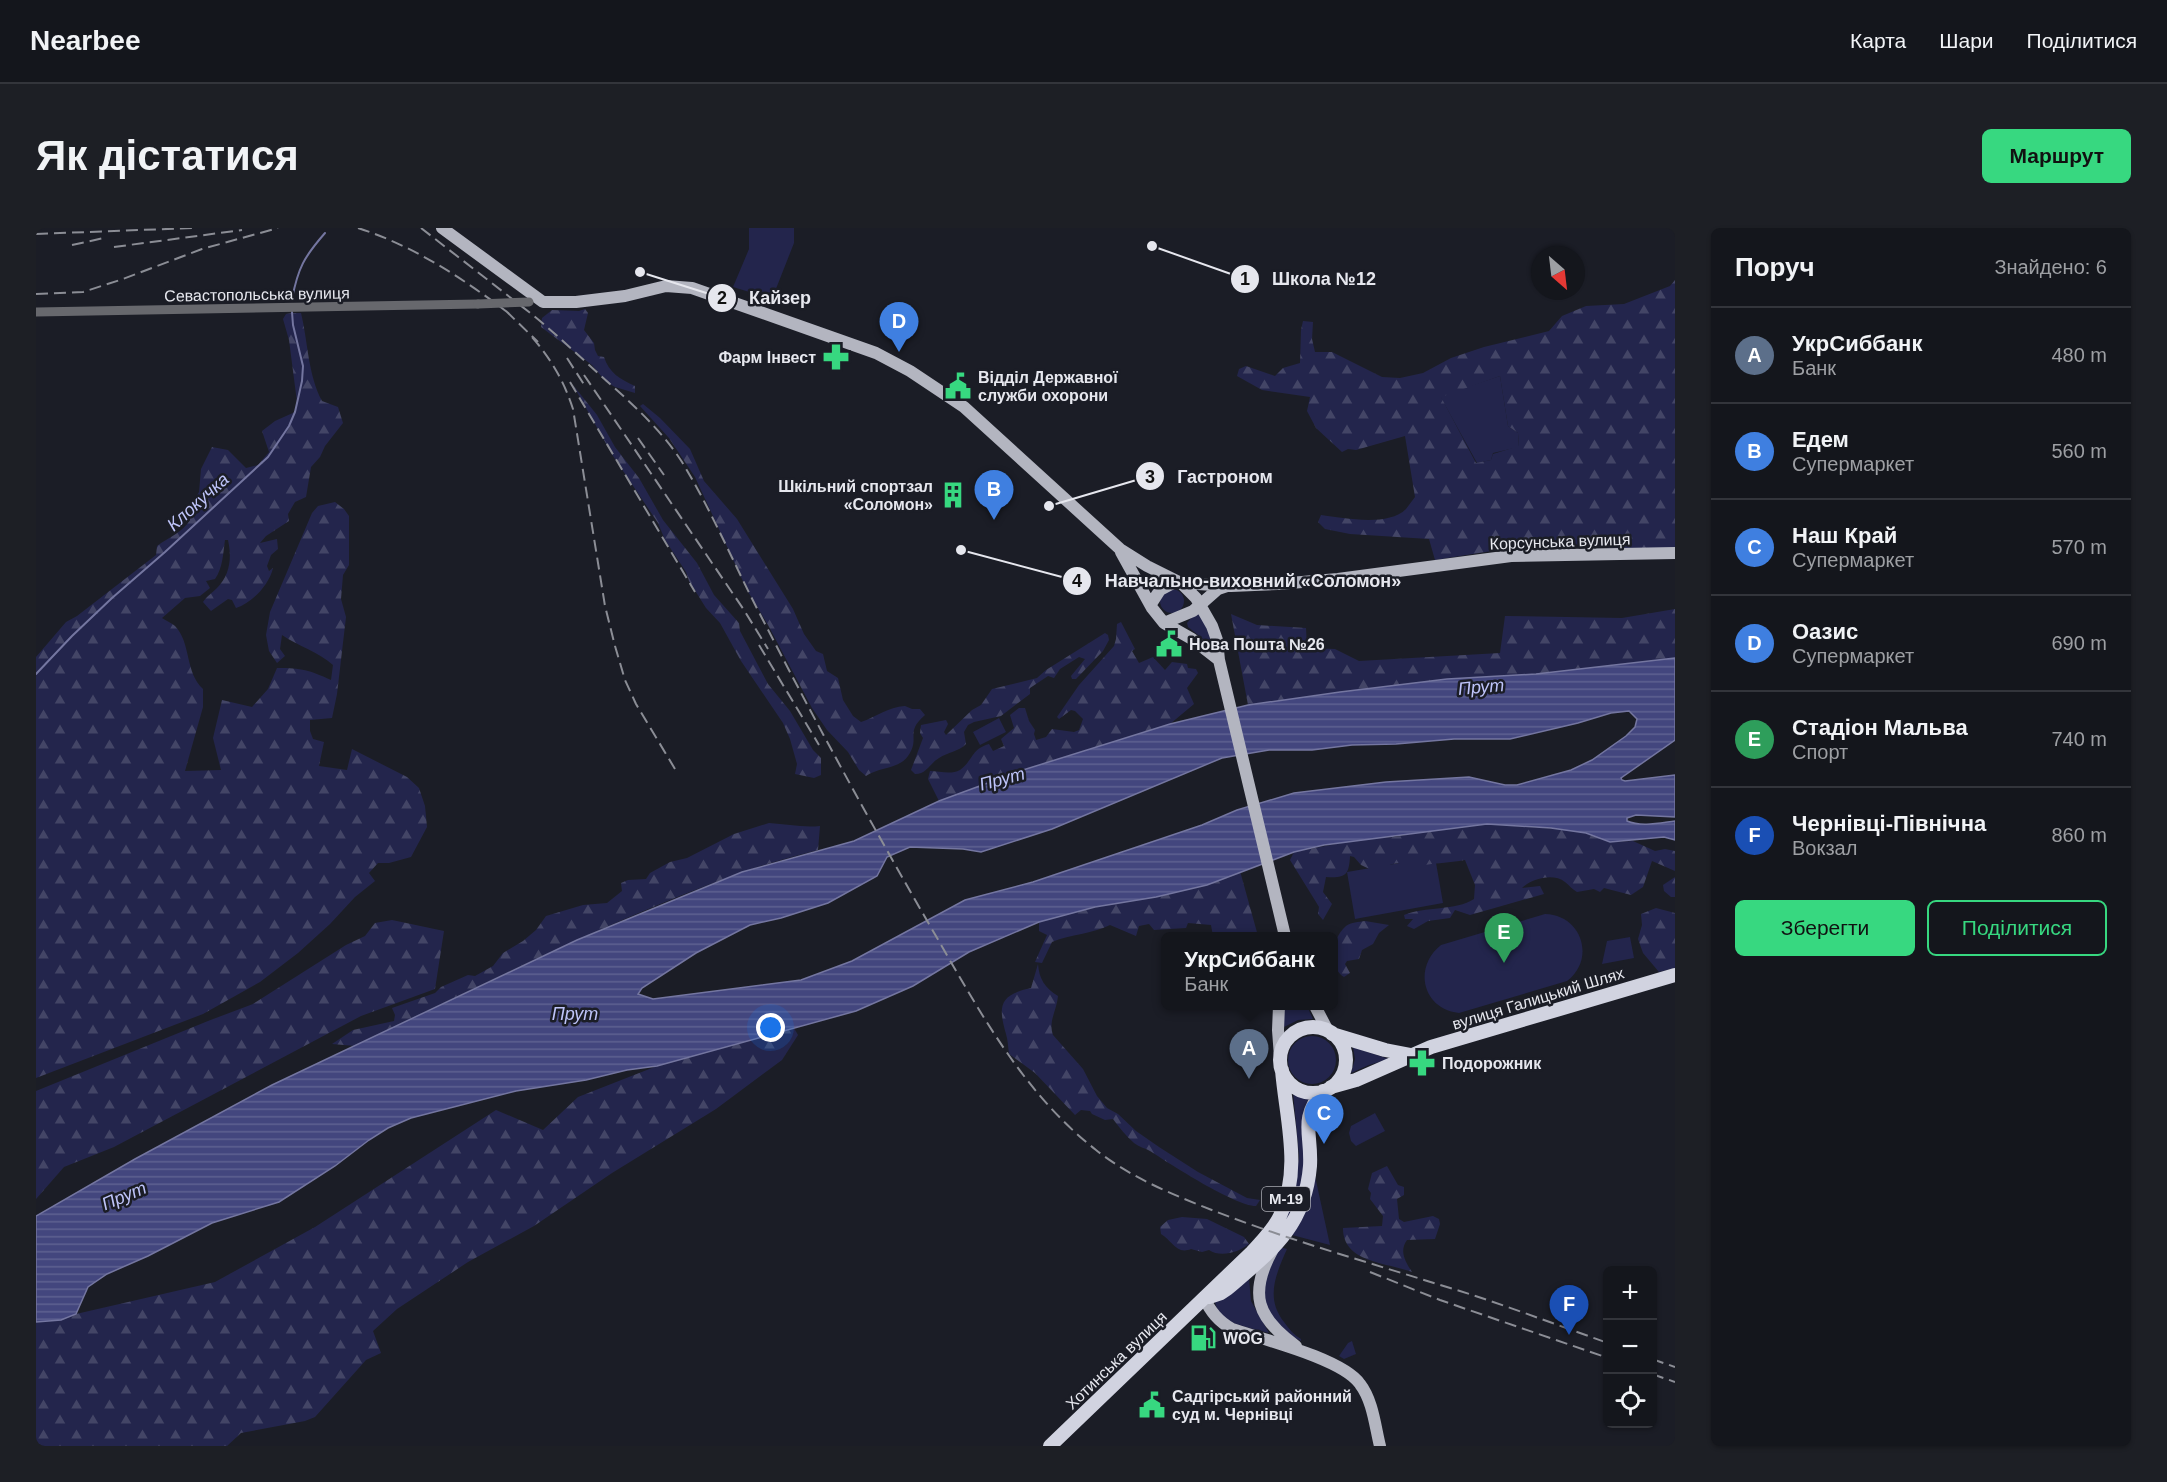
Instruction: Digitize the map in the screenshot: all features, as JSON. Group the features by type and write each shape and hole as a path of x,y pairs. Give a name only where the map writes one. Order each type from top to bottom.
{"highway":[{"name":"вулиця Галицький Шлях","path":"1327,1089 1356,1080 1411,1055 1675,975"},
{"path":"1327,1089 1309,1092 1300,1090 1289,1082 1281,1064 1285,1043 1295,1033 1308,1027 1330,1032"},
{"name":"вулиця Галицький Шлях","path":"1330,1032 1385,1050 1411,1055"},
{"name":"М-19","path":"1272,1249 1288,1231 1301,1200 1310,1166 1308,1117 1311,1108 1342,1074 1345,1058 1343,1047 1330,1032"},
{"name":"Хотинська вулиця","path":"1050,1446 1252,1252 1274,1226 1286,1200 1291,1178 1292,1154 1281,1064"},
{"name":"Хотинська вулиця","path":"1204,1298 1221,1293 1272,1249"}],"main road":[{"path":"442,228 543,302 576,302 625,296 666,286 692,288 876,353 910,371 964,407 1120,549 1179,582 1201,604 1217,640 1218,660 1284,932"},
{"path":"1120,549 1164,623 1192,639 1218,660"},
{"name":"Корсунська вулиця","path":"1179,582 1231,586 1278,585 1511,556 1675,553"},
{"path":"1151,604 1160,590 1179,582"},
{"name":"Корсунська вулиця","path":"1164,623 1185,615 1218,589 1231,586"},
{"name":"Хотинська вулиця","path":"1279,1010 1281,1064"},
{"path":"1319,1010 1330,1032"},
{"path":"1272,1249 1261,1280 1260,1303 1273,1327 1307,1354"},
{"path":"1204,1298 1214,1315 1232,1329 1307,1354 1345,1370 1360,1383 1370,1406 1380,1446"}],"street":[{"name":"Севастопольська вулиця","path":"36,312 543,302"}],"green space":[{"path":"749,228 794,228 794,243 772,299 733,287 749,249"},
{"path":"1675,280 1675,548 1615,548 1570,544 1523,546 1435,560 1429,539 1350,534 1325,529 1318,522 1321,515 1377,520 1398,515 1406,509 1415,497 1405,436 1342,452 1316,428 1307,411 1310,397 1262,390 1237,376 1239,369 1246,366 1275,376 1283,368 1300,363 1303,321 1313,322 1312,339 1315,352 1332,352 1382,377 1400,378 1423,373 1451,358 1484,347 1549,331 1562,316 1586,306 1624,304 1670,286","holes":["1500,376 1508,426 1518,433 1519,446 1493,454 1491,460 1476,463 1441,397"]},
{"path":"585,309 588,313 584,330 594,343 598,356 604,357 616,375 635,386 635,393 606,382 592,365 541,327 542,318 552,310 579,311"},
{"path":"301,313 317,391 322,401 338,407 343,423 311,467 306,497 295,502 288,514 289,521 266,536 260,543 277,539 278,549 271,555 267,566 269,571 273,568 268,581 259,592 248,602 236,608 232,600 228,599 211,611 203,602 225,578 230,553 228,540 225,540 218,575 215,579 206,581 210,588 200,596 185,598 162,618 174,625 180,633 193,675 203,689 203,707 185,771 221,770 213,738 222,700 252,707 268,689 277,668 305,670 331,680 333,665 282,635 280,649 285,656 277,663 269,651 266,635 270,612 312,513 318,506 335,502 349,516 349,565 343,575 341,599 346,617 332,718 310,720 313,739 324,742 319,766 347,770 352,749 407,777 419,788 425,806 427,827 411,857 389,863 378,863 369,873 375,881 355,897 298,953 260,982 203,1014 36,1078 36,657 66,622 156,555 157,546 187,524 190,520 189,515 193,502 199,492 201,469 212,447 228,450 246,468 258,465 269,452 262,431 275,421 295,412 297,402 289,340 283,319 286,314"},
{"path":"1500,376 1508,426 1518,433 1519,447 1493,453 1491,460 1477,463 1440,396"},
{"path":"573,385 597,415 615,447 639,478 663,520 697,563 714,595 739,623 740,631 768,684 790,711 813,750 821,758 821,775 814,778 795,774 797,764 783,723 741,661 720,623 706,608 689,581 686,572 665,540 658,523 613,456"},
{"path":"643,404 690,449 704,481 737,519 793,609 804,634 816,651 823,654 827,671 838,678 843,700 853,716 861,722 888,710 905,706 920,709 925,715 915,726 912,750 904,760 866,776 827,730 812,708 747,590 695,477 669,438 640,406"},
{"path":"1172,589 1180,593 1184,601 1180,609 1172,613 1164,609 1160,601 1164,593"},
{"path":"1675,609 1675,658 1536,674 1447,679 1248,705 1231,614 1257,625 1306,628 1307,648 1335,649 1359,661 1500,653 1505,616 1622,618"},
{"path":"1197,611 1212,642 1208,643 1188,627 1187,623"},
{"path":"1121,622 1135,649 1132,651 1139,663 1153,657 1165,670 1172,662 1187,664 1188,668 1196,669 1198,673 1187,688 1194,704 1170,724 1023,770 939,801 928,779 930,771 949,773 960,770 983,746 989,744 993,751 1004,746 1001,739 1014,728 1010,715 1019,708 1025,708 1035,730 1036,740 1046,737 1052,729 1074,732 1079,730 1083,719 1075,711 1071,710 1059,719 1057,717 1079,685 1114,646 1117,624"},
{"path":"1105,633 1109,640 1103,651 1076,679 1072,679 1071,676 1085,659 1079,657 1060,669 1054,678 1048,676 1030,688 1030,694 1001,716 968,725 964,732 966,744 963,747 939,758 919,774 911,770 923,738 920,733 921,725 946,720 948,724 944,732 946,735 972,710 981,705 992,689 1037,678"},
{"path":"999,718 1006,732 980,745 973,732"},
{"path":"769,823 820,826 818,850 740,873 642,912 545,955 355,1046 332,1044 353,1030 394,1021 395,1015 392,1008 435,993 441,987 468,975 475,976 493,966 503,953 536,930 546,916 583,905 607,903 622,891 621,883 628,880 646,879 650,873 670,862 687,858 734,834"},
{"path":"1487,824 1586,833 1610,842 1633,841 1655,851 1665,849 1675,851 1675,871 1652,861 1643,887 1631,895 1604,888 1600,892 1594,889 1577,892 1560,879 1543,878 1522,888 1540,886 1544,894 1470,915 1455,910 1450,918 1428,921 1414,929 1407,926 1413,919 1405,919 1404,915 1467,903 1474,899 1475,885 1465,860 1415,867 1405,863 1395,863 1386,866 1378,873 1361,865 1350,856 1345,874 1338,877 1326,877 1323,892 1332,904 1323,920 1318,914 1319,907 1290,860 1294,852 1362,839 1395,837 1456,826"},
{"path":"1435,857 1443,903 1355,919 1347,872"},
{"path":"1240,871 1257,932 1212,932 1211,925 1188,923 1186,928 1154,930 1149,924 1139,926 1136,936 1110,925 1052,942 1042,963 1035,962 1047,935 1039,931 1039,922 1187,889"},
{"path":"1675,877 1675,897 1671,897 1664,891 1663,885"},
{"path":"1656,908 1675,913 1675,968 1659,972 1643,953 1638,939 1642,925 1641,914"},
{"path":"1545,914 1558,916 1568,922 1576,930 1581,940 1583,950 1581,961 1576,972 1567,981 1459,1013 1446,1010 1430,996 1426,986 1427,964 1432,954 1441,945"},
{"path":"392,920 444,931 435,989 361,1016 114,1147 64,1167 36,1199 36,1091 253,1004 346,945 365,936 375,923"},
{"path":"1365,921 1389,925 1379,933 1373,944 1362,950 1359,959 1347,961 1345,964 1350,973 1344,977 1338,970 1338,936 1346,926"},
{"path":"1630,937 1634,958 1602,964 1607,941"},
{"path":"1038,964 1044,983 1058,996 1052,1020 1053,1035 1083,1069 1097,1096 1107,1108 1118,1114 1136,1131 1198,1172 1247,1198 1260,1200 1256,1206 1219,1192 1136,1144 1113,1119 1105,1120 1090,1111 1081,1110 1075,1115 1035,1073 1009,1054 1002,1016 1003,1003 1012,994 1031,988"},
{"path":"1284,1010 1309,1010 1313,1019 1298,1020 1282,1028"},
{"path":"794,1028 798,1035 782,1060 716,1109 612,1173 534,1226 468,1262 397,1309 373,1331 381,1353 366,1360 315,1417 241,1433 227,1446 36,1446 36,1322 61,1320 76,1314 215,1282 315,1227 496,1110 543,1130 578,1097 657,1066"},
{"path":"1312,1036 1329,1043 1336,1060 1329,1077 1312,1084 1295,1077 1288,1060 1295,1043"},
{"path":"1353,1047 1389,1059 1351,1073 1355,1059"},
{"path":"1293,1092 1310,1098 1302,1182 1292,1215 1250,1258 1296,1181 1299,1156"},
{"path":"1375,1113 1385,1131 1356,1146 1351,1141 1349,1133 1351,1126"},
{"path":"1387,1166 1398,1185 1404,1187 1404,1195 1397,1199 1399,1219 1404,1222 1433,1216 1439,1219 1440,1224 1435,1239 1407,1240 1403,1248 1404,1256 1412,1272 1358,1255 1345,1240 1343,1228 1382,1226 1383,1216 1370,1199 1371,1193 1368,1189 1372,1173"},
{"path":"1315,1176 1330,1245 1292,1235"},
{"path":"1182,1217 1207,1219 1244,1237 1249,1244 1235,1252 1224,1254 1209,1250 1202,1252 1191,1249 1182,1250 1161,1234 1160,1227 1168,1220"},
{"path":"1280,1247 1287,1249 1274,1286 1275,1304 1284,1322 1301,1341 1276,1323 1268,1311 1263,1296 1266,1277"},
{"path":"1249,1278 1251,1301 1269,1333 1244,1327 1222,1316 1215,1302"},
{"path":"1352,1341 1356,1354 1344,1359 1339,1356 1348,1343"}],"water":[{"name":"Прут","path":"1675,658 1675,740 1621,778 1625,781 1675,775 1675,817 1636,815 1627,818 1627,821 1644,824 1675,821 1675,840 1664,837 1610,842 1586,833 1551,828 1487,824 1324,845 1294,852 1207,885 1156,897 1095,907 1039,922 969,952 913,986 856,1011 657,1066 516,1091 411,1118 388,1128 369,1140 335,1166 279,1202 212,1223 107,1274 88,1287 76,1314 61,1320 36,1322 36,1216 272,1085 577,940 742,872 854,841 939,801 1023,770 1170,724 1248,705 1340,692 1447,679 1536,674","holes":["1629,711 1637,719 1635,727 1626,736 1592,760 1571,770 1517,785 1505,785 1469,777 1386,782 1294,793 1237,810 1202,825 1033,882 965,900 852,961 801,980 653,999 638,994 642,988 696,953 750,925 828,903 877,876 887,857 910,847 981,852 1052,829 1222,758 1269,750 1312,750 1352,745 1454,739 1510,739 1611,713"]}],"waterway":[{"path":"292,299 303,263 325,233"},
{"name":"Клокучка","path":"36,674 112,598 268,457 289,426 295,412 302,381 303,366 292,312"}],"railway":[{"path":"36,234 192,228"},
{"path":"36,294 83,292 202,249 278,228"},
{"path":"358,228 419,254 511,315"},
{"path":"421,228 556,335 654,426 682,462 847,778 967,990 1024,1076 1070,1127 1096,1150 1124,1169 1201,1206 1271,1232 1480,1298 1603,1341"},
{"path":"114,247 242,230"},
{"path":"72,245 104,238"},
{"path":"506,311 538,342"},
{"path":"532,337 556,371 573,409 605,606 625,680 636,704 675,769"},
{"path":"567,358 585,386"},
{"path":"584,375 744,610 768,649"},
{"path":"570,382 695,592"},
{"path":"638,438 664,475"},
{"path":"759,645 819,745"},
{"path":"1370,1272 1440,1300 1603,1356"},
{"path":"1657,1361 1675,1367"},
{"path":"1657,1376 1675,1382"}],"place":[{"name":"Школа №12","path":"1152,246"},
{"name":"Кайзер","path":"640,272"},
{"name":"Оазис","path":"899,352"},
{"name":"Фарм Інвест","path":"836,357"},
{"name":"Відділ Державної служби охорони","path":"958,386"},
{"name":"Шкільний спортзал «Соломон»","path":"953,495"},
{"name":"Гастроном","path":"1049,506"},
{"name":"Едем","path":"994,520"},
{"name":"Навчально-виховний «Соломон»","path":"961,550"},
{"name":"Нова Пошта №26","path":"1169,644"},
{"name":"Стадіон Мальва","path":"1504,963"},
{"name":"Подорожник","path":"1422,1063"},
{"name":"УкрСиббанк","path":"1249,1079"},
{"name":"Наш Край","path":"1324,1144"},
{"name":"Чернівці-Північна","path":"1569,1335"},
{"name":"WOG","path":"1203,1338"},
{"name":"Садгірський районний суд м. Чернівці","path":"1152,1405"}]}
